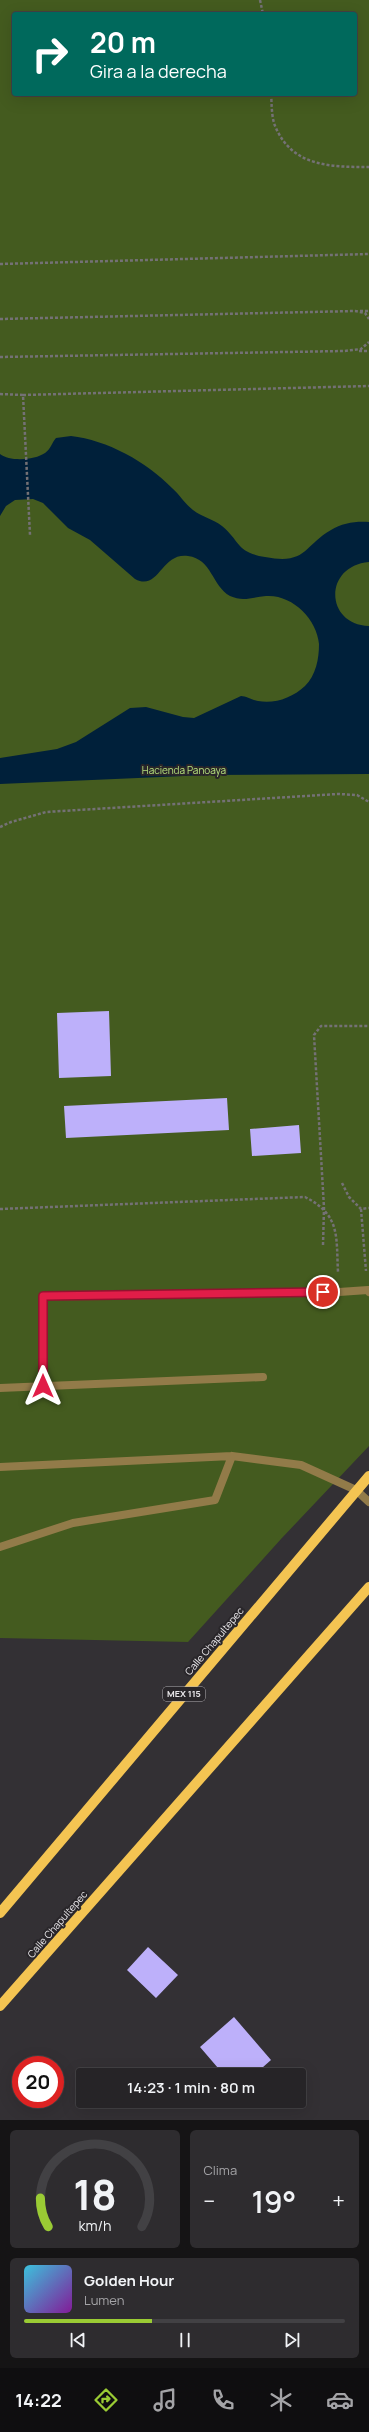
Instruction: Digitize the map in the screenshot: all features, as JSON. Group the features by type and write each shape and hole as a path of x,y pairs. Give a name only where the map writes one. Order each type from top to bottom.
{"main road":[{"name":"Calle Chapultepec","path":"0,1913 369,1476"},
{"name":"Calle Chapultepec","path":"0,2006 369,1587"}],"lane":[{"path":"43,1386 43,1296 368,1291"},
{"path":"0,1388 263,1377"},
{"path":"0,1467 232,1456 301,1465 356,1490 369,1502"},
{"path":"0,1547 73,1523 215,1500 232,1456"},
{"path":"0,1544 14,1543"}],"path":[{"path":"260,0 263,12"},
{"path":"271,96 275,127 296,154 307,160 330,166 369,167"},
{"path":"0,264 369,254"},
{"path":"355,311 365,313 369,319"},
{"path":"0,319 369,311"},
{"path":"344,351 361,349 369,342"},
{"path":"0,357 369,351"},
{"path":"0,394 23,395 369,386"},
{"path":"23,395 24,448 30,535"},
{"path":"0,827 11,822 46,812 338,794 357,795 369,802"},
{"path":"323,1245 324,1208 314,1036 321,1026 369,1026"},
{"path":"342,1183 349,1197 361,1210 368,1291"},
{"path":"0,1209 306,1197 324,1208 335,1226 339,1292"},
{"path":"361,1210 369,1208"}],"green space":[{"name":"Hacienda Panoaya","path":"0,0 369,0 369,1446 281,1539 188,1642 0,1638"}],"water":[{"path":"71,436 85,438 112,447 139,461 162,478 193,510 222,526 240,546 256,555 279,559 297,556 322,536 335,528 349,523 369,522 369,562 354,566 343,574 337,584 335,595 338,606 344,616 354,623 369,626 369,774 207,775 0,784 0,758 57,749 76,742 130,708 146,707 183,717 194,718 241,696 264,702 277,701 295,694 309,682 317,661 319,644 317,635 314,626 302,610 285,599 276,596 239,599 230,596 219,586 207,567 196,558 179,556 172,560 150,580 143,582 135,579 90,540 68,528 43,503 33,499 15,500 6,506 0,516 0,454 4,457 29,459 45,453 56,438"}],"building":[{"path":"109,1011 111,1076 59,1078 57,1013"},
{"path":"227,1098 229,1130 66,1138 64,1106"},
{"path":"299,1125 301,1153 252,1156 250,1129"},
{"path":"148,1947 178,1975 156,1998 127,1970"},
{"path":"234,2017 271,2060 262,2068 218,2068 200,2047"}],"route":[{"path":"43,1386 43,1296 323,1292"}]}
